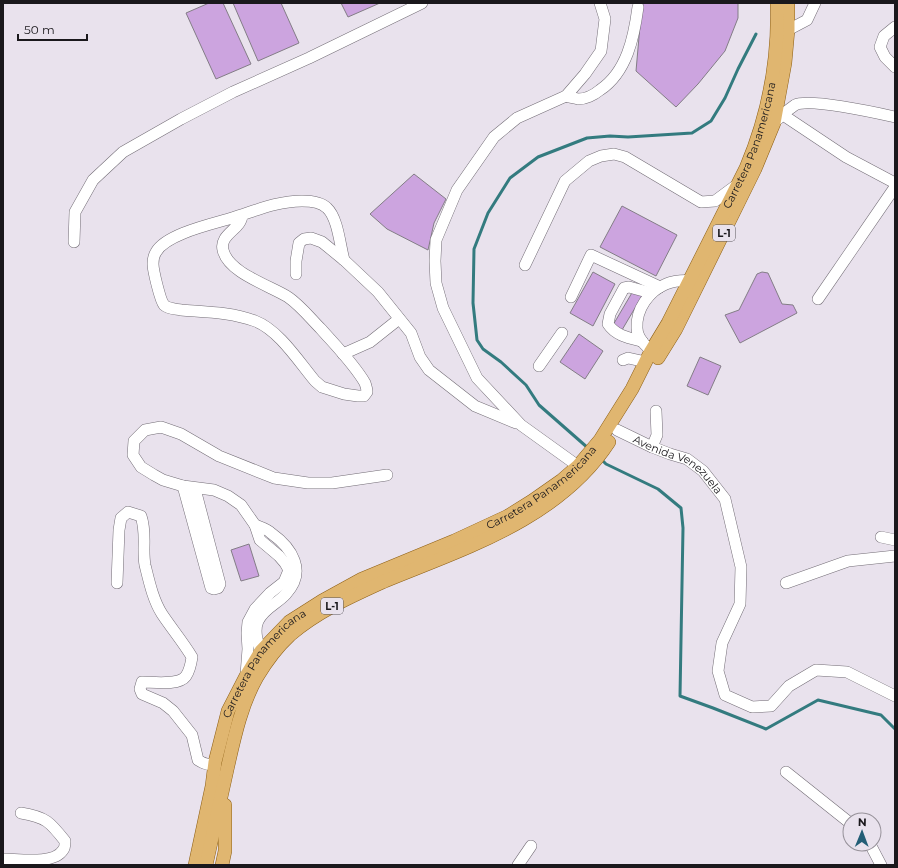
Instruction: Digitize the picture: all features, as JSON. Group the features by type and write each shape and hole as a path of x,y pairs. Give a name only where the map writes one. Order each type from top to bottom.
{"main road":[{"name":"Carretera Panamericana","path":"604,442 618,414 652,356 676,329 694,280 755,146 768,98 776,49 777,3"},
{"name":"Carretera Panamericana","path":"694,280 755,169 778,119 788,30 788,3"},
{"name":"Carretera Panamericana","path":"195,865 207,812 215,762 228,711 261,651 289,622 322,601 362,579 454,541 508,516 532,501 585,463 617,430 652,356"},
{"name":"Carretera Panamericana","path":"206,865 235,734 250,692 256,679 273,654 289,636 328,608 374,586 495,535 520,522 574,484 585,463"},
{"path":"222,865 225,851 226,777"},
{"path":"187,865 207,812"}],"street":[{"path":"74,242 75,212 93,180 123,152 181,119 234,92 309,58 422,3"},
{"path":"521,425 477,378 443,308 436,283 434,261 436,240 457,190 494,137 517,118 566,96 585,74 601,51 605,19 600,3"},
{"path":"788,30 807,20 815,3"},
{"path":"566,96 578,99 593,95 609,85 622,68 629,50 638,7"},
{"path":"895,27 884,36 880,47 885,57 895,67"},
{"path":"895,117 862,110 808,103 796,105 778,119 895,184"},
{"path":"525,265 565,181 589,161 601,156 614,154 625,157 701,202 715,201 738,183"},
{"path":"818,299 895,187"},
{"path":"242,215 240,222 231,230 223,242 223,250 226,258 236,268 255,281 288,297 303,309 343,354 365,384 367,392 364,396 344,394 322,387 270,329 256,321 228,314 202,310 170,308 164,305 160,296 153,263 155,253 162,245 190,230 284,202 302,201 320,203 328,209 334,221 344,260"},
{"path":"296,274 299,244 304,239 311,238 322,242 344,260 378,292 411,333 420,356 429,370 475,406 521,425 585,463"},
{"path":"571,297 592,255 655,290"},
{"path":"623,360 628,358 652,356 637,330 638,316 655,290 667,283 694,280"},
{"path":"642,341 619,335 612,330 608,324 610,314 624,288 629,287 655,290"},
{"path":"343,354 370,342 399,319"},
{"path":"540,366 562,333"},
{"path":"652,447 657,435 656,411"},
{"path":"246,676 248,622 255,609 270,593 284,582 289,570 285,562 260,540 255,525 242,505 228,496 214,490 195,489 183,486 154,475 141,467 132,455 134,441 145,430 161,427 174,432 219,456 274,478 308,483 332,483 387,476"},
{"name":"Avenida Venezuela","path":"617,430 652,447 687,459 703,471 725,499 742,567 740,604 722,643 718,671 724,695 752,707 771,706 789,686 816,670 847,672 895,696"},
{"path":"183,486 211,588 214,589 218,588 220,584 195,489"},
{"path":"117,583 119,530 121,518 128,512 141,516 144,527 145,563 152,591 162,613 192,657 190,668 185,678 176,682 142,682 140,689 142,694 163,703 177,715 192,735 198,760 206,765 215,762"},
{"path":"255,525 270,532 287,546 297,568 297,576 287,594 263,612 257,623 257,639 261,651"},
{"path":"881,537 895,540"},
{"path":"786,583 848,560 895,556"},
{"path":"786,772 842,817"},
{"path":"3,859 45,860 58,855 64,849 65,841 52,825 37,816 21,813"},
{"path":"518,865 531,846"},
{"path":"875,852 882,865"}],"building":[{"path":"209,3 223,3 251,64 216,79 186,13"},
{"path":"233,3 281,3 299,43 258,61"},
{"path":"341,3 380,3 348,17"},
{"path":"642,3 738,3 738,18 725,51 698,84 676,107 636,71"},
{"path":"414,174 446,199 434,223 428,250 387,229 370,214"},
{"path":"622,206 677,235 656,276 600,247"},
{"path":"593,272 615,284 593,326 570,313"},
{"path":"762,272 768,273 782,304 793,305 797,313 740,343 725,315 739,310 757,274"},
{"path":"633,291 642,296 622,330 613,325"},
{"path":"579,334 603,351 585,379 560,362"},
{"path":"700,357 721,366 708,395 687,386"},
{"path":"249,544 259,576 241,581 231,550"}],"waterway":[{"path":"588,448 539,405 526,385 501,362 483,349 477,340 473,303 474,249 488,213 510,178 538,157 587,138 692,133 711,121 725,98 756,34"},
{"path":"600,458 606,464 658,489 681,508 683,528 680,696 766,729 818,700 881,715 895,729"}]}
